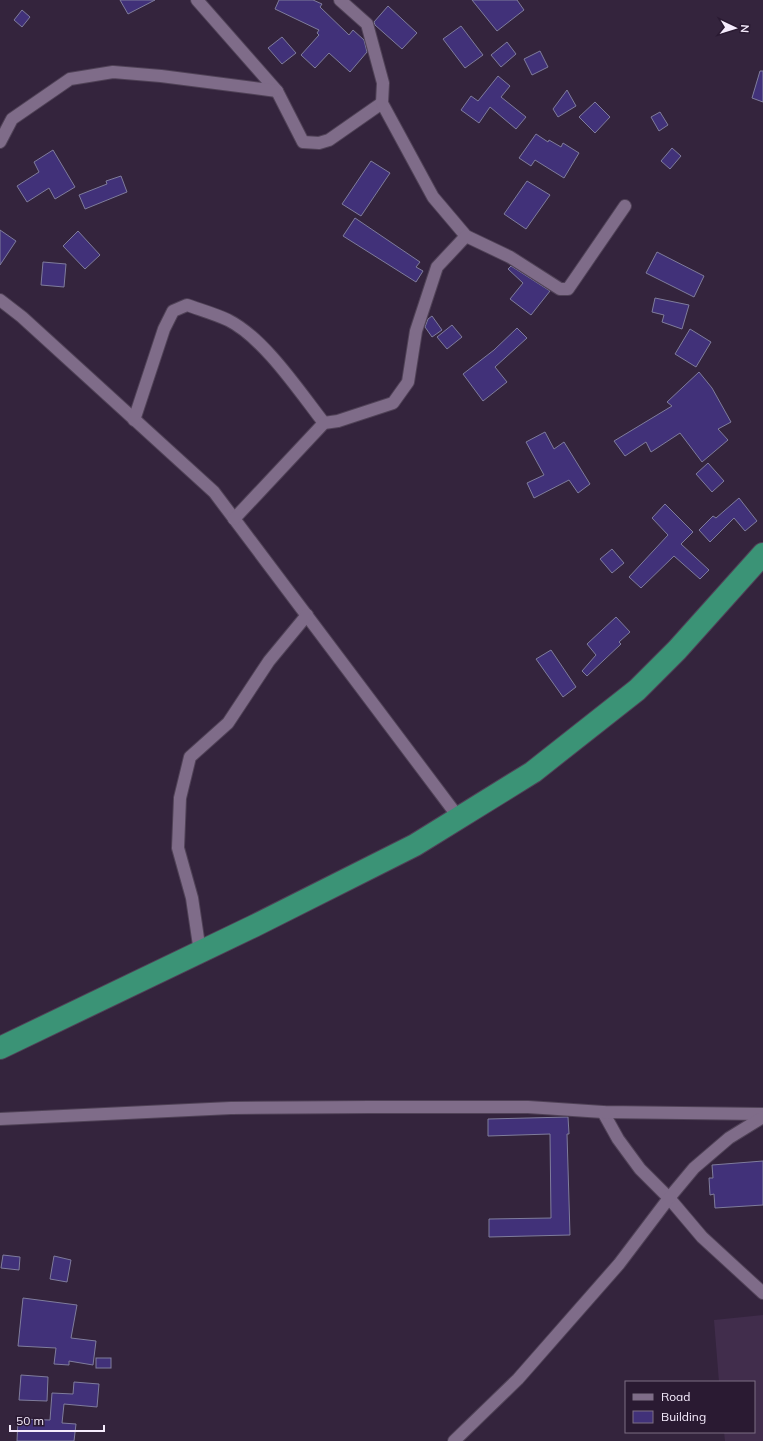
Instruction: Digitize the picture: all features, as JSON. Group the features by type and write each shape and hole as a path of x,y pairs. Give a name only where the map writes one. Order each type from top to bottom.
{"highway":[{"path":"0,1048 200,952 415,845 533,772 637,690 677,650 763,554"}],"street":[{"path":"197,0 277,91 303,142 319,144 329,140 382,103"},
{"path":"340,0 367,24 383,83 382,103 433,197 466,236 510,258 560,289 568,289 625,206"},
{"path":"0,142 12,119 70,78 113,72 161,76 277,91"},
{"path":"234,519 324,423 338,421 393,403 408,382 416,330 438,268 466,236"},
{"path":"0,300 22,317 214,492 459,818"},
{"path":"134,420 164,329 173,311 187,305 228,320 253,338 284,372 324,423"},
{"path":"200,952 192,898 178,848 180,798 190,757 228,723 269,661 307,615"},
{"path":"0,1119 262,1108 528,1107 604,1112 763,1114"},
{"path":"604,1112 618,1139 640,1169 669,1198 702,1237 763,1293"},
{"path":"454,1441 518,1380 619,1264 669,1198 694,1168 729,1138 763,1117"}],"shaded area":[{"path":"763,1315 763,1441 725,1441 724,1433 755,1433 755,1381 719,1381 714,1320"}],"building":[{"path":"120,0 155,0 128,14"},
{"path":"279,0 313,0 322,4 320,7 349,35 353,30 364,40 367,52 350,72 329,53 315,68 301,55 319,35 317,33 319,30 275,9"},
{"path":"472,0 517,0 524,10 497,31"},
{"path":"388,6 417,33 402,49 375,25 374,22"},
{"path":"22,10 30,17 22,27 14,20"},
{"path":"461,26 483,55 465,68 443,39"},
{"path":"282,37 296,53 282,64 268,48"},
{"path":"507,42 516,54 501,67 491,55"},
{"path":"540,51 548,67 532,75 524,59"},
{"path":"760,71 763,71 763,102 752,98"},
{"path":"498,76 510,86 501,97 526,117 516,129 490,107 479,123 461,110 471,96 478,101"},
{"path":"567,90 576,106 558,117 553,109"},
{"path":"595,102 610,117 595,133 579,117"},
{"path":"660,112 668,125 659,131 651,117"},
{"path":"536,134 548,142 549,140 561,147 563,143 579,153 564,178 535,160 531,166 519,158"},
{"path":"672,148 681,156 670,169 661,161"},
{"path":"53,150 75,187 55,199 49,188 27,202 17,186 39,172 34,162"},
{"path":"371,161 390,173 361,216 342,204"},
{"path":"121,176 127,192 85,209 79,195 107,184 106,181"},
{"path":"527,181 550,195 526,229 504,214"},
{"path":"355,218 420,262 416,267 423,271 416,282 343,236"},
{"path":"0,230 16,241 0,265"},
{"path":"78,231 100,255 85,269 63,246"},
{"path":"657,252 704,276 694,297 646,273"},
{"path":"43,262 66,264 64,287 41,285"},
{"path":"511,266 550,291 531,315 510,299 523,283 508,269"},
{"path":"655,298 689,305 682,329 662,322 664,315 652,312"},
{"path":"432,316 442,330 432,337 425,327 428,319"},
{"path":"452,325 462,337 447,349 437,337"},
{"path":"517,328 527,338 495,367 507,382 483,401 463,374 494,350"},
{"path":"690,329 711,342 696,367 675,354"},
{"path":"699,372 712,388 731,422 718,429 728,440 702,462 680,433 651,452 646,442 625,456 614,441 672,406 667,402"},
{"path":"545,432 554,449 564,442 590,484 578,493 569,480 534,498 527,483 544,475 526,442"},
{"path":"708,463 724,481 712,492 696,474"},
{"path":"739,498 757,521 745,531 734,518 710,542 699,530 713,516 716,518"},
{"path":"665,504 693,532 681,544 709,570 700,579 674,556 641,588 629,577 668,535 652,518"},
{"path":"612,549 624,563 612,573 600,559"},
{"path":"616,617 630,632 619,642 621,644 587,676 582,671 596,655 587,644"},
{"path":"551,650 576,687 563,697 536,659"},
{"path":"568,1117 569,1134 567,1134 570,1235 489,1237 489,1219 551,1218 550,1134 488,1136 488,1119"},
{"path":"763,1161 763,1205 715,1208 714,1194 710,1195 709,1178 713,1178 712,1165"},
{"path":"3,1255 20,1257 19,1270 1,1268"},
{"path":"54,1256 71,1260 67,1282 50,1279"},
{"path":"23,1298 77,1305 71,1338 96,1341 93,1365 69,1361 69,1365 54,1364 56,1348 18,1346"},
{"path":"96,1358 111,1358 111,1368 96,1368"},
{"path":"21,1375 48,1377 47,1401 19,1400"},
{"path":"74,1382 99,1384 97,1407 64,1404 62,1423 76,1424 74,1441 17,1441 18,1419 50,1420 52,1393 73,1394"}]}
